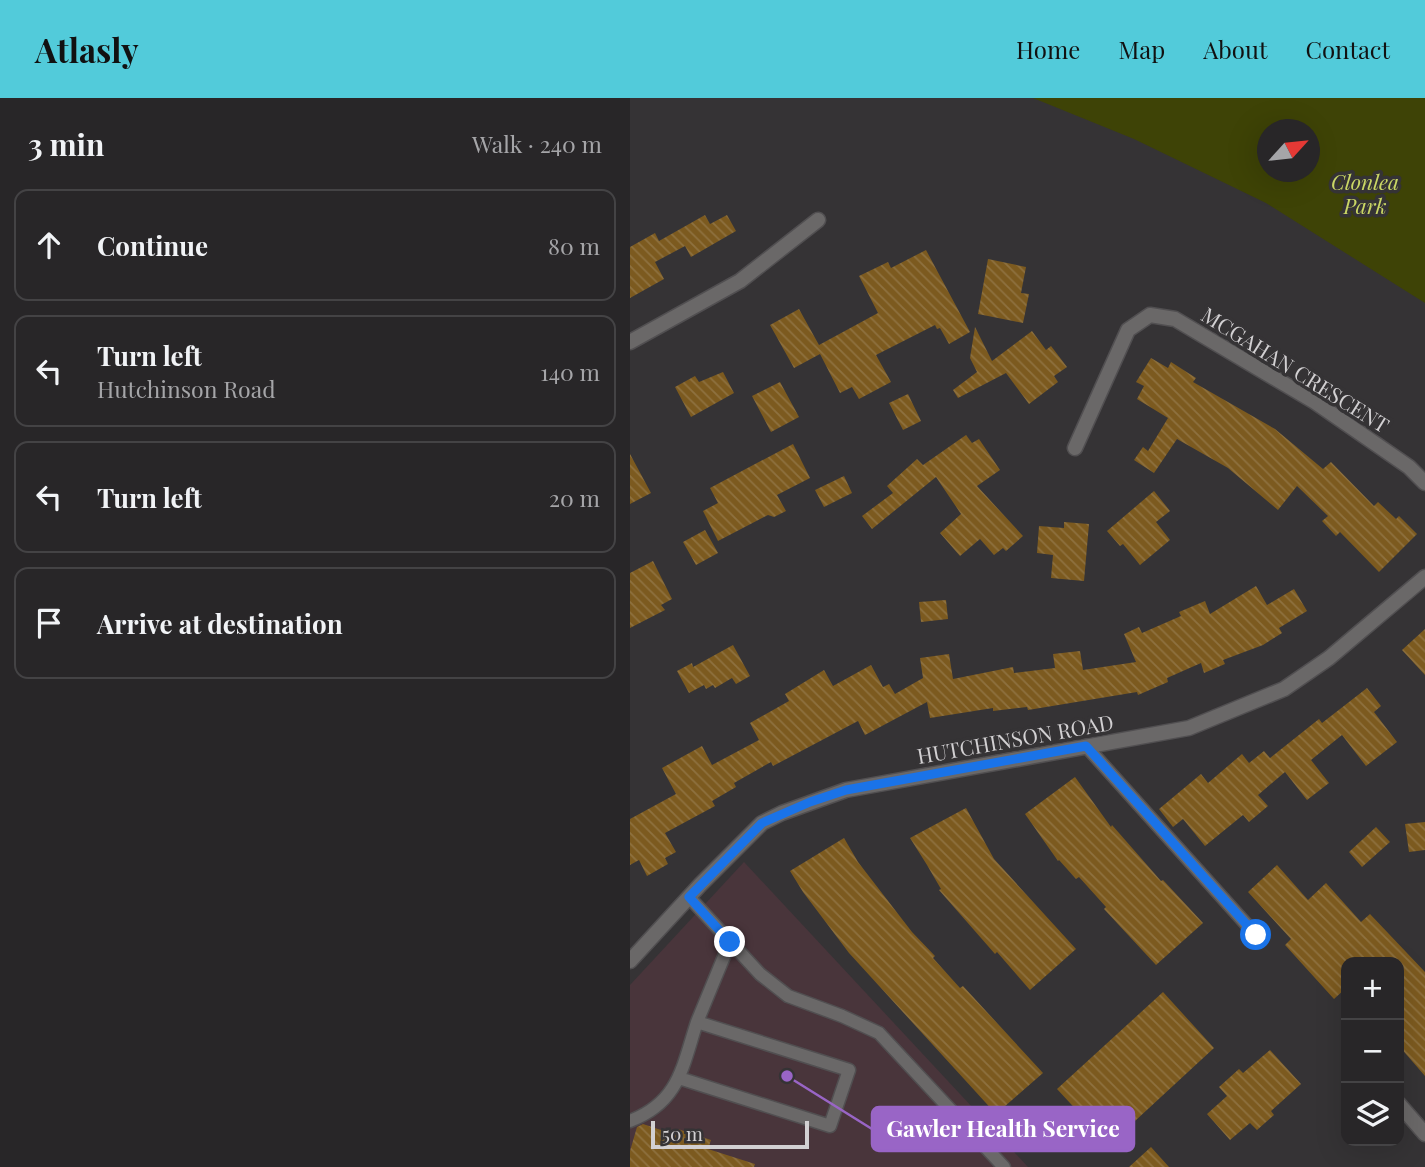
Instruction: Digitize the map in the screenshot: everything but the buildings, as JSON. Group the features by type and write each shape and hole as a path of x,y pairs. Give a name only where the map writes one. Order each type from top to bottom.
{"street":[{"path":"630,342 740,281 818,220"},
{"name":"MCGAHAN CRESCENT","path":"1075,449 1128,330 1150,315 1175,319 1315,402 1409,467 1425,483"},
{"name":"HUTCHINSON ROAD","path":"630,961 762,823 846,790 1189,728 1284,689 1372,624 1425,577"},
{"path":"1404,1110 1425,1135"}],"lane":[{"path":"1086,746 1256,935"},
{"path":"689,897 760,974 788,996 878,1033 1004,1167"},
{"path":"630,1121 645,1115 666,1100 679,1078 697,1023 730,942"},
{"path":"679,1078 830,1126 849,1070 697,1023"}],"shaded area":[{"path":"744,862 1028,1167 630,1167 630,985"}],"green space":[{"name":"Clonlea Park","path":"1033,98 1425,98 1425,303 1266,203 1134,139"}],"place":[{"name":"Gawler Health Service","path":"787,1076"}],"route":[{"path":"730,942 689,897 762,823 846,790 1086,746 1256,935"}]}
